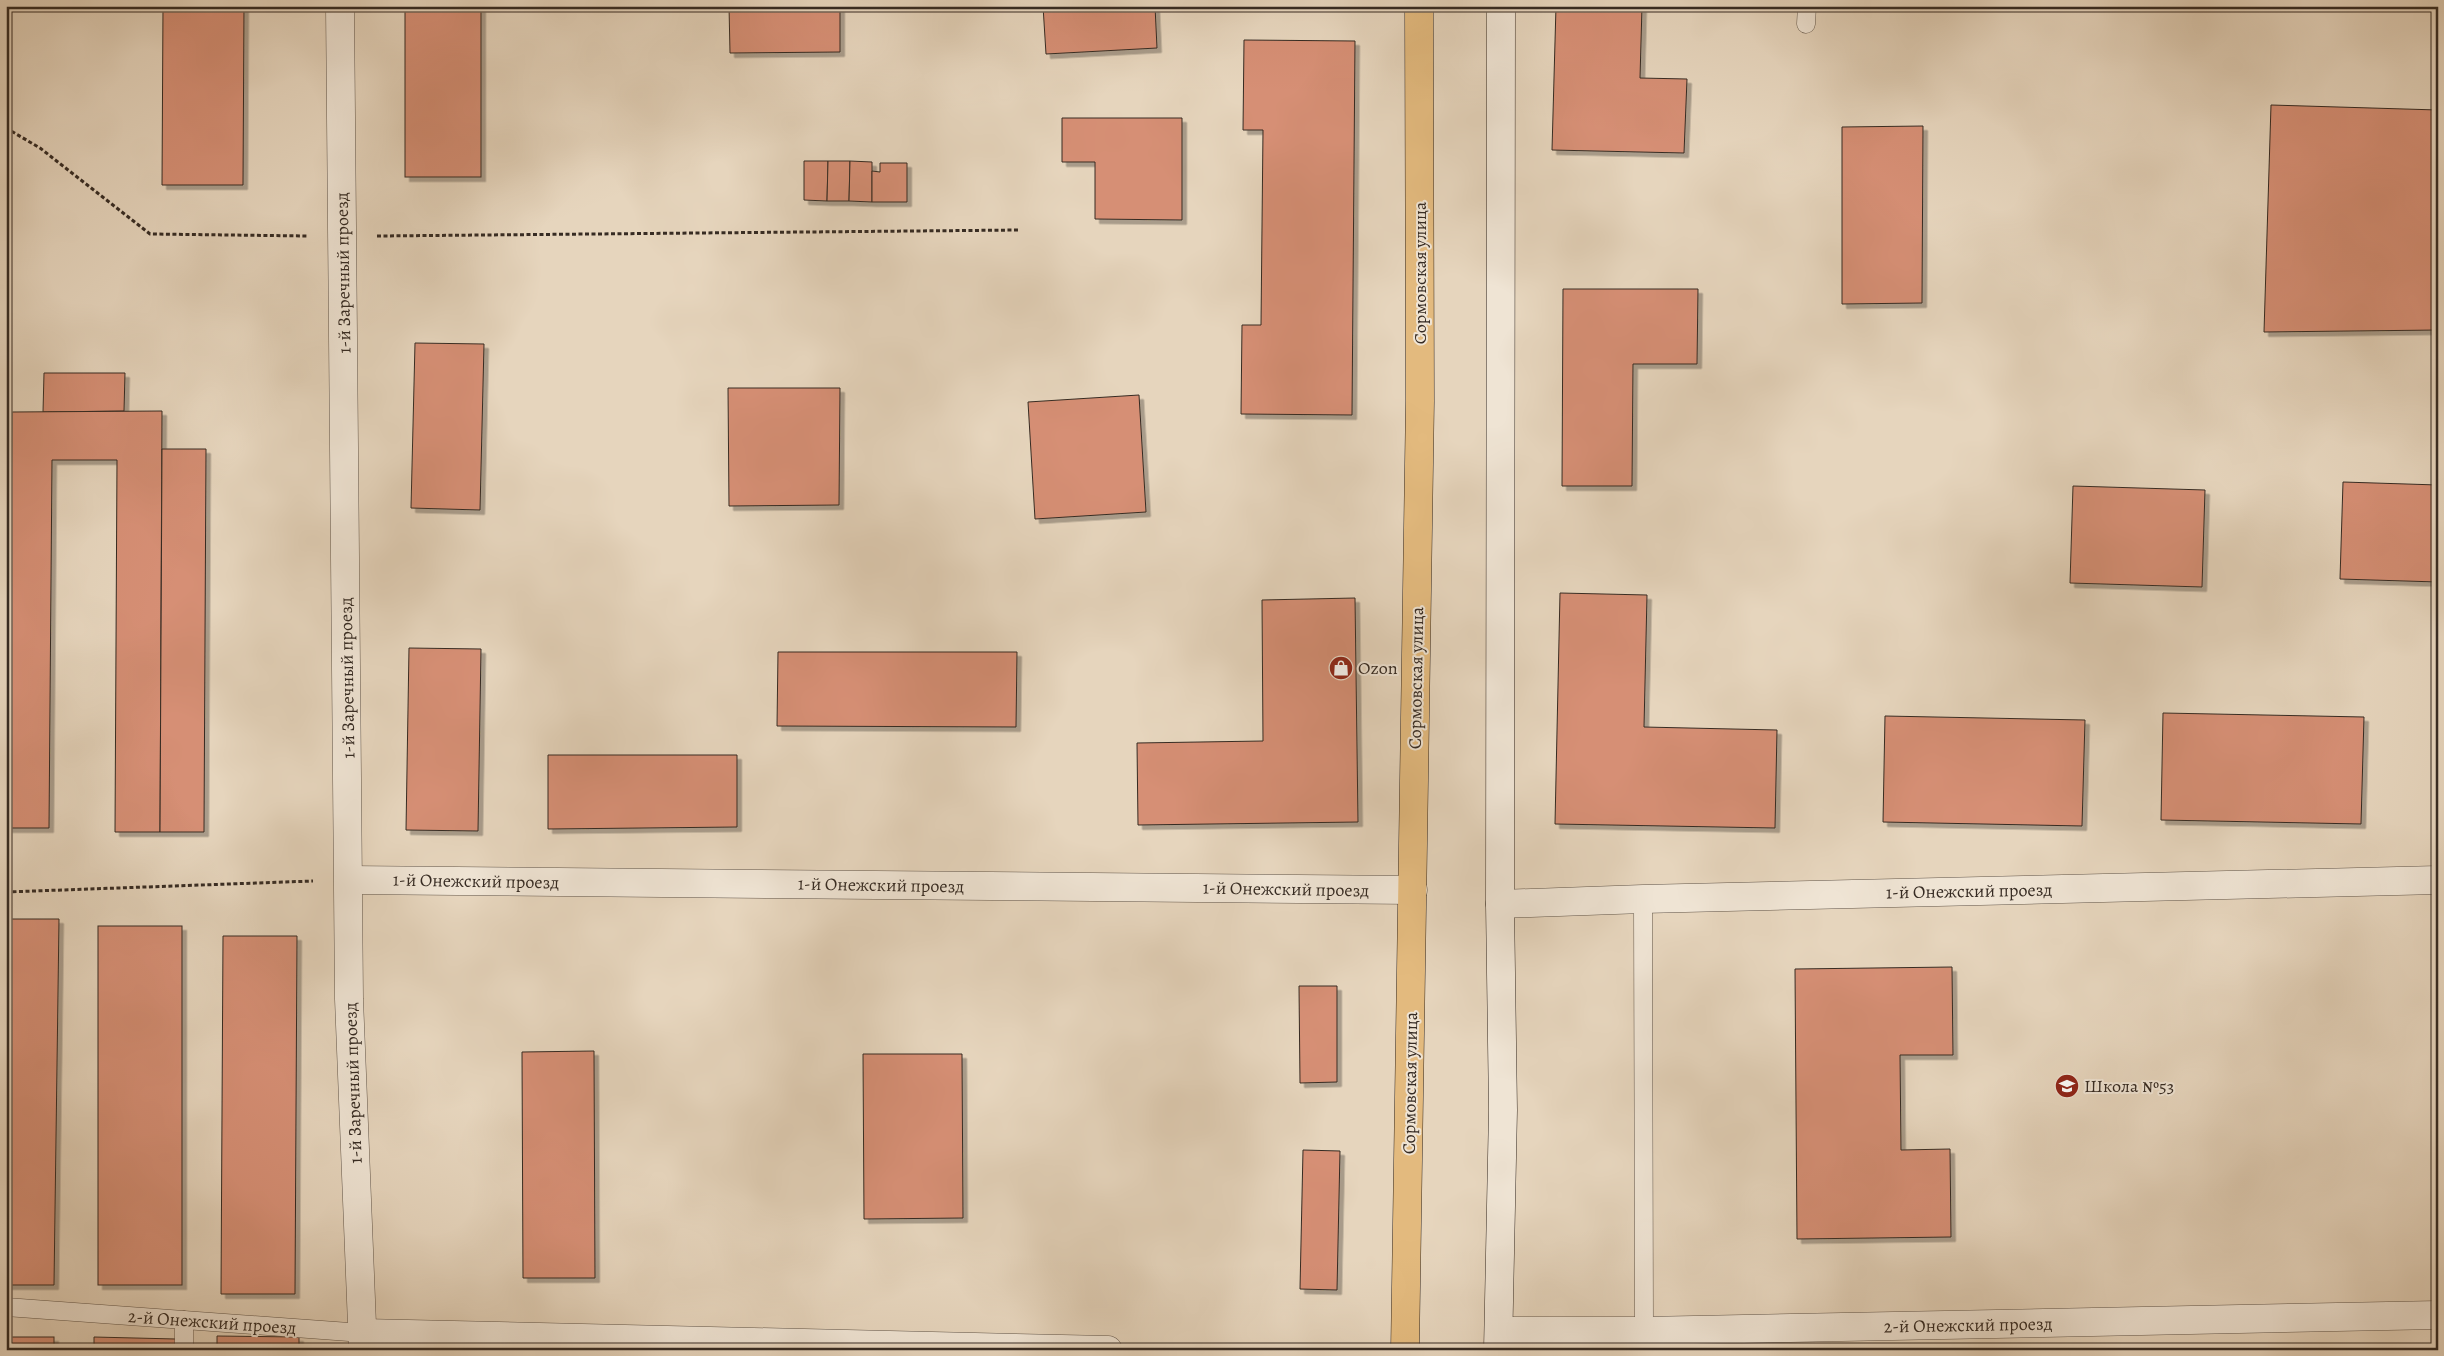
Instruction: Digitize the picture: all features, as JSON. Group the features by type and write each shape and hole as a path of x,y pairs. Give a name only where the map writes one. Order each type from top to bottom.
{"highway":[{"name":"Сормовская улица","path":"1405,1350 1420,402 1418,6"}],"street":[{"name":"1-й Заречный проезд","path":"340,6 349,999 364,1341"},
{"path":"1499,1341 1503,1110 1500,904 1501,6"},
{"name":"1-й Онежский проезд","path":"349,880 1413,890"},
{"name":"1-й Онежский проезд","path":"1500,904 1643,898 2438,880"},
{"name":"2-й Онежский проезд","path":"1499,1341 1644,1331 2438,1315"},
{"name":"2-й Онежский проезд","path":"364,1341 1108,1350"}],"lane":[{"path":"1643,898 1644,1331"},
{"name":"2-й Онежский проезд","path":"6,1307 184,1320 364,1341"},
{"path":"184,1320 184,1350"}],"path":[{"path":"6,128 40,148 150,234 342,236 1020,230"},
{"path":"6,892 349,880"}],"building":[{"path":"163,6 244,6 243,185 162,185"},
{"path":"405,6 481,6 481,177 405,177"},
{"path":"729,6 840,6 840,52 730,53"},
{"path":"1043,6 1155,6 1157,48 1046,54"},
{"path":"1556,6 1642,6 1640,78 1687,79 1684,153 1552,150"},
{"path":"1244,40 1355,41 1352,415 1241,414 1242,325 1261,325 1263,130 1243,130"},
{"path":"2271,105 2438,110 2438,330 2264,332"},
{"path":"1062,118 1182,118 1182,220 1095,219 1095,162 1062,162"},
{"path":"1923,126 1922,303 1842,304 1842,127"},
{"path":"804,161 828,161 827,201 804,200"},
{"path":"828,161 850,161 849,201 827,201"},
{"path":"850,161 872,162 872,202 849,201"},
{"path":"880,163 907,163 907,202 872,202 872,171 880,172"},
{"path":"1563,289 1698,289 1697,364 1633,364 1632,486 1562,486"},
{"path":"415,343 484,344 480,510 411,508"},
{"path":"44,373 125,373 124,411 43,412"},
{"path":"728,388 840,388 839,505 729,506"},
{"path":"1139,395 1146,512 1035,519 1028,402"},
{"path":"162,411 160,832 115,832 117,460 52,460 49,828 9,828 12,412"},
{"path":"162,449 206,449 204,832 160,832"},
{"path":"6,450 11,450 9,828 6,828"},
{"path":"2343,482 2438,485 2438,582 2340,579"},
{"path":"2073,486 2205,490 2202,587 2070,583"},
{"path":"1560,593 1647,595 1644,727 1777,730 1775,828 1555,824"},
{"path":"1355,598 1358,822 1138,825 1137,743 1263,741 1262,600"},
{"path":"409,648 481,649 478,831 406,830"},
{"path":"778,652 1017,652 1016,727 777,726"},
{"path":"2163,713 2364,717 2361,824 2161,820"},
{"path":"1885,716 2085,720 2082,826 1883,822"},
{"path":"2436,745 2438,745 2438,819 2434,819"},
{"path":"548,755 737,755 737,827 548,829"},
{"path":"6,919 59,919 54,1285 6,1285"},
{"path":"98,926 182,926 182,1285 98,1285"},
{"path":"223,936 297,936 295,1294 221,1294"},
{"path":"1952,967 1953,1055 1900,1055 1901,1150 1950,1149 1951,1237 1797,1239 1795,969"},
{"path":"1299,986 1337,986 1337,1082 1300,1083"},
{"path":"594,1051 595,1278 523,1278 522,1052"},
{"path":"863,1054 962,1054 963,1218 864,1219"},
{"path":"1303,1150 1340,1151 1337,1290 1300,1289"},
{"path":"217,1336 299,1337 299,1350 217,1350"},
{"path":"6,1337 54,1337 54,1350 6,1350"},
{"path":"94,1337 176,1339 175,1350 94,1350"}],"place":[{"name":"Ozon","path":"1341,668"},
{"name":"Школа №53","path":"2067,1086"}]}
